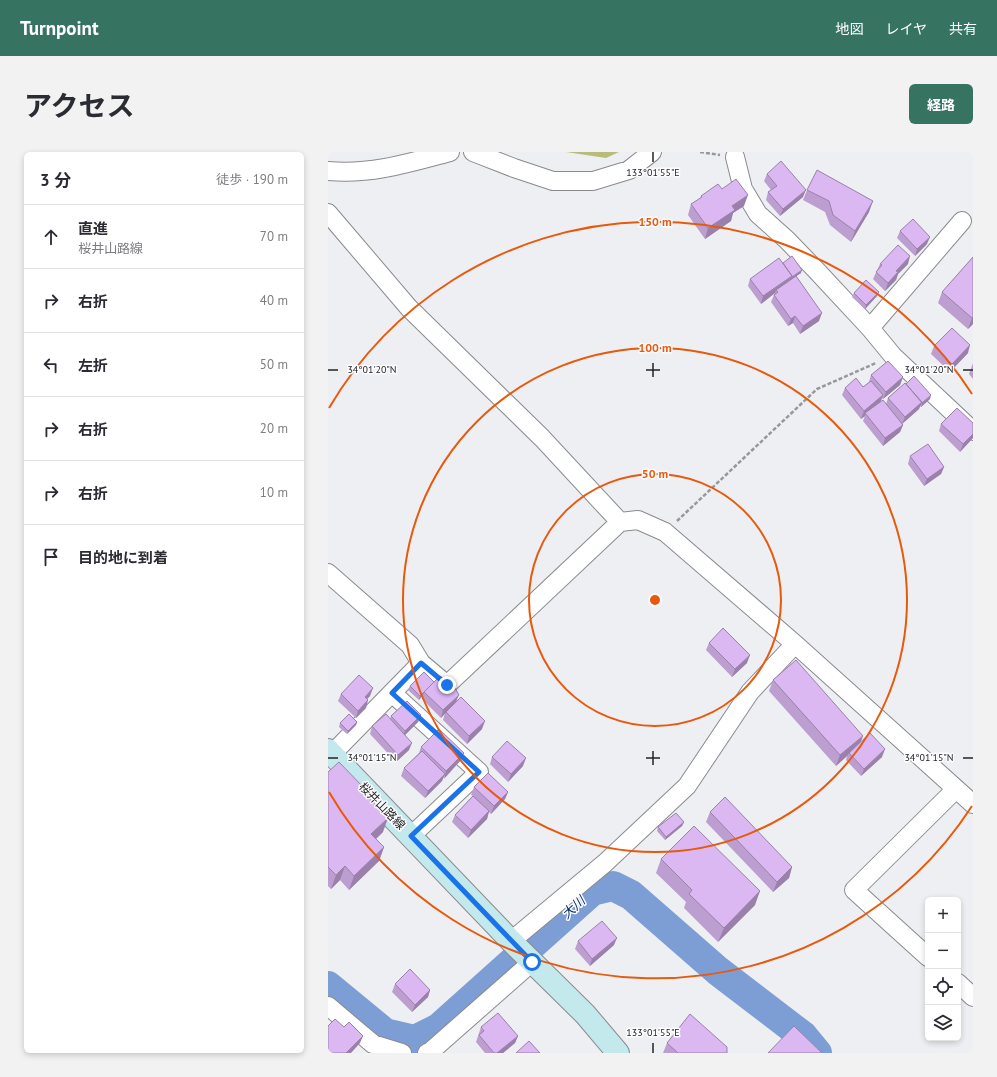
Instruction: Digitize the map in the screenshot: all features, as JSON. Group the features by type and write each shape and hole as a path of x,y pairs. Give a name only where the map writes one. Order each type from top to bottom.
{"main road":[{"name":"桜井山路線","path":"330,752 511,941 585,1014 618,1053"}],"street":[{"path":"328,171 344,172 388,168 450,152"},
{"path":"473,152 553,181 593,181 629,170 652,152"},
{"path":"735,157 743,189 758,214 787,240 870,328 893,356 972,428"},
{"path":"328,213 409,308 542,438 620,522"},
{"path":"870,328 962,221"},
{"path":"328,573 410,645 421,663 447,685 620,522 638,520 665,532 795,644 973,804"},
{"path":"511,941 605,863 687,786 750,692 795,644"},
{"path":"330,752 421,663"},
{"path":"392,693 479,772 411,836"},
{"path":"925,953 854,890 956,789"},
{"path":"427,1053 532,962"},
{"path":"961,986 973,997"},
{"path":"328,1006 373,1044 402,1053"}],"path":[{"path":"665,532 817,389 893,356"}],"green space":[{"path":"566,152 619,152 606,158"}],"building":[{"path":"781,161 806,190 783,209 768,192 777,186 767,174"},
{"path":"817,170 873,201 855,231 833,215 829,201 807,190"},
{"path":"736,179 748,195 732,206 735,210 708,228 691,204 718,184 722,189"},
{"path":"913,219 930,237 917,249 900,231"},
{"path":"898,245 910,256 896,271 898,272 888,283 876,272 882,265 880,264"},
{"path":"792,256 802,270 792,277 783,263"},
{"path":"973,257 973,317 972,318 942,292"},
{"path":"779,258 792,276 763,296 750,279"},
{"path":"796,276 822,313 803,326 795,316 791,319 774,295 778,292 776,290"},
{"path":"866,280 879,292 866,305 854,293"},
{"path":"952,328 970,345 952,364 934,346"},
{"path":"888,361 903,377 886,392 871,375"},
{"path":"914,376 931,395 922,403 906,384"},
{"path":"856,378 863,387 871,381 883,395 864,411 845,388"},
{"path":"905,383 922,402 905,417 888,398"},
{"path":"883,400 903,425 885,438 865,413"},
{"path":"957,408 973,423 973,434 963,444 941,424"},
{"path":"928,444 944,467 927,479 910,456"},
{"path":"723,628 750,655 735,669 709,643"},
{"path":"796,660 863,736 840,755 773,680"},
{"path":"424,672 434,682 420,696 410,686"},
{"path":"359,675 373,688 365,697 368,700 358,711 341,694"},
{"path":"440,676 453,685 459,695 443,710 424,692"},
{"path":"461,697 485,721 469,736 446,712"},
{"path":"407,701 421,715 405,731 391,716"},
{"path":"349,714 357,722 348,731 340,723"},
{"path":"386,714 412,743 398,755 372,726"},
{"path":"439,729 464,753 446,771 421,747"},
{"path":"870,733 885,749 864,769 849,753"},
{"path":"507,741 526,758 511,774 492,757"},
{"path":"422,751 445,774 428,791 404,768"},
{"path":"339,762 365,789 362,791 388,818 371,834 384,847 354,876 345,866 336,875 328,867 328,772"},
{"path":"488,773 508,792 494,806 474,787"},
{"path":"473,796 489,811 471,830 455,815"},
{"path":"725,797 792,867 777,882 710,812"},
{"path":"676,813 684,822 666,837 658,827"},
{"path":"694,826 760,891 724,928 689,894 692,890 661,859"},
{"path":"602,921 617,938 592,959 578,941"},
{"path":"410,969 430,990 415,1005 395,984"},
{"path":"498,1013 518,1036 497,1053 494,1053 479,1035 484,1031 481,1027"},
{"path":"690,1014 727,1047 727,1053 678,1053 667,1043"},
{"path":"335,1019 344,1027 349,1022 363,1036 346,1053 328,1053 328,1026"},
{"path":"794,1026 822,1053 768,1053"},
{"path":"529,1041 540,1053 516,1053"}],"waterway":[{"name":"大川","path":"328,986 385,1033 415,1040 439,1028 592,891 613,886 631,895 718,971 803,1036 817,1053"}],"route":[{"path":"447,685 421,663 392,693 479,772 411,836 532,962"}]}
